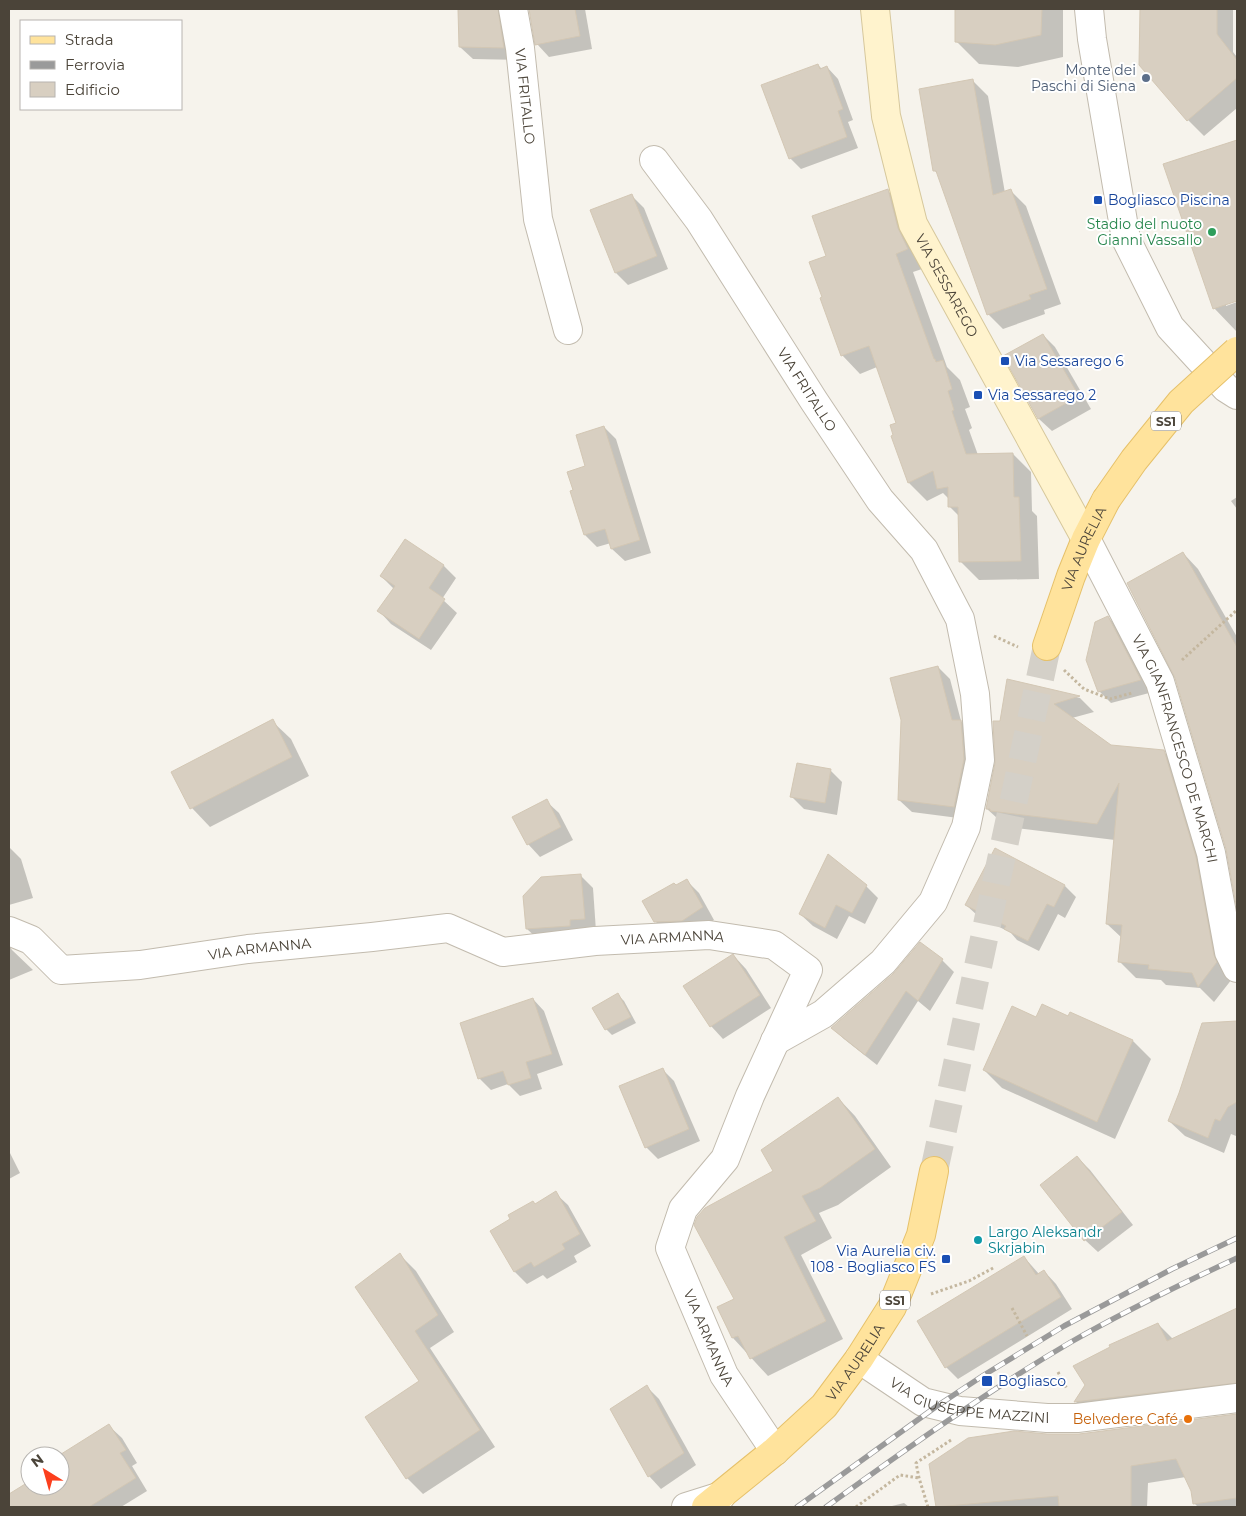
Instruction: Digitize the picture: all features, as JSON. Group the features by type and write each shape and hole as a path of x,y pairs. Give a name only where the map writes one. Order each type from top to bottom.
{"main road":[{"name":"VIA AURELIA","path":"1047,646 1071,576 1086,539 1106,500 1134,460 1182,402 1237,351"},
{"name":"VIA AURELIA","path":"713,1501 775,1451 824,1406 859,1359 892,1307 920,1235 934,1172"}],"street":[{"name":"VIA FRITALLO","path":"514,9 520,48 538,219 568,330"},
{"name":"VIA SESSAREGO","path":"875,9 886,116 913,224 1086,539"},
{"path":"1089,9 1092,39 1126,239 1170,327 1226,388 1237,395"},
{"name":"VIA FRITALLO","path":"654,160 699,220 814,401 880,500 924,550 960,619 975,694 980,760 966,827 933,902 883,962 823,1014 776,1041"},
{"name":"VIA GIANFRANCESCO DE MARCHI","path":"1086,539 1160,682 1211,853 1229,952 1237,968"},
{"name":"VIA ARMANNA","path":"9,931 31,940 61,970 140,964 248,949 448,928 503,952 595,941 708,935 774,945 808,970 750,1096 726,1159 683,1209 670,1248 724,1375 775,1451"},
{"name":"VIA GIUSEPPE MAZZINI","path":"859,1359 923,1402 960,1411 1047,1418 1077,1418 1237,1400"},
{"path":"686,1507 713,1501"}],"path":[{"path":"1062,669 1084,689 1110,699 1142,690 1160,682 1237,610"},
{"path":"960,619 1020,648"},
{"path":"969,1281 994,1267"},
{"path":"1012,1308 1027,1336"},
{"path":"1058,1372 1066,1386"},
{"path":"928,1507 916,1463 958,1435"},
{"path":"856,1507 900,1476 919,1478"}],"building":[{"path":"458,9 498,9 504,48 459,47"},
{"path":"529,9 575,9 580,36 535,45"},
{"path":"955,9 1042,9 1041,35 995,45 955,42"},
{"path":"1140,9 1217,9 1217,34 1237,60 1237,78 1187,121 1139,65"},
{"path":"818,64 820,69 827,66 843,109 838,111 847,137 789,159 761,85"},
{"path":"973,79 993,195 1011,189 1047,289 1029,295 1031,299 987,315 936,171 933,171 919,89"},
{"name":"Stadio del nuoto Gianni Vassallo","path":"1237,140 1237,301 1213,309 1163,164"},
{"path":"888,189 898,228 908,249 896,254 934,359 936,362 943,360 952,389 948,391 954,410 952,411 966,454 1013,453 1014,497 1019,497 1021,561 959,562 958,507 948,507 948,487 937,489 933,471 908,483 891,436 893,435 890,425 896,423 869,346 841,356 820,298 822,297 809,262 826,256 812,216"},
{"path":"632,194 657,256 615,273 590,210"},
{"path":"1043,334 1079,396 1038,419 1003,356"},
{"path":"604,426 640,540 611,549 605,529 584,535 570,491 573,490 567,472 585,466 576,435"},
{"path":"405,539 444,565 429,588 445,599 419,639 377,611 395,586 380,576"},
{"path":"1183,552 1237,647 1237,910 1226,849 1175,678 1127,583"},
{"path":"1108,616 1141,680 1098,692 1086,660 1095,622"},
{"path":"938,666 952,720 961,720 964,759 954,807 898,800 901,720 890,678"},
{"path":"1007,679 1080,696 1054,704 1111,745 1164,750 1196,857 1214,955 1217,962 1198,987 1192,973 1148,969 1149,965 1118,962 1122,925 1106,924 1119,783 1097,824 986,809 995,763 993,721 1000,721"},
{"path":"273,719 292,757 190,809 171,772"},
{"path":"797,763 831,769 825,803 790,797"},
{"path":"547,799 561,827 527,845 512,817"},
{"path":"995,848 1065,885 1054,907 1047,904 1028,941 1004,929 1006,926 965,905"},
{"path":"828,854 867,885 852,913 836,905 825,928 799,914"},
{"path":"581,874 585,919 570,920 570,926 526,929 523,896 541,877"},
{"path":"687,879 703,907 682,921 654,922 642,901 674,883 676,885"},
{"path":"920,942 943,959 918,1001 906,991 865,1055 831,1028 893,974"},
{"path":"733,954 760,995 710,1027 683,986"},
{"path":"618,993 631,1017 605,1030 592,1008"},
{"path":"533,998 552,1054 526,1062 531,1078 508,1085 503,1071 478,1079 460,1023"},
{"path":"1042,1004 1068,1016 1070,1012 1133,1040 1097,1122 983,1070 1012,1006 1036,1017"},
{"path":"1237,1021 1237,1102 1228,1107 1220,1121 1215,1119 1208,1138 1168,1121 1202,1023"},
{"path":"663,1068 689,1129 645,1148 619,1086"},
{"path":"838,1097 875,1149 820,1188 802,1196 816,1221 784,1237 826,1321 750,1359 738,1336 732,1338 717,1307 734,1299 694,1225 697,1217 705,1208 773,1171 761,1150"},
{"path":"1077,1156 1122,1212 1084,1241 1040,1185"},
{"path":"556,1191 580,1234 562,1244 565,1249 534,1267 531,1262 514,1272 490,1231 510,1219 508,1215 533,1201 535,1204"},
{"path":"400,1253 438,1315 415,1331 480,1430 406,1479 365,1417 419,1381 355,1287"},
{"path":"1024,1256 1036,1275 1044,1270 1061,1297 945,1368 917,1321"},
{"path":"1237,1308 1237,1383 1074,1402 1085,1385 1073,1366 1110,1347 1109,1345 1158,1323 1167,1341"},
{"path":"647,1385 684,1453 648,1477 610,1409"},
{"path":"1237,1414 1237,1498 1193,1504 1191,1491 1176,1459 1131,1466 1131,1507 1059,1507 1058,1496 936,1507 929,1464 968,1438 1014,1431 1079,1434"},
{"path":"109,1424 126,1450 120,1453 136,1478 89,1507 9,1507 9,1494 20,1487 20,1496 70,1496 70,1448"}],"tunnel":[{"path":"934,1171 1047,646"}],"railway":[{"path":"797,1507 937,1406 1064,1326 1172,1269 1237,1238"},
{"path":"826,1507 947,1422 1039,1361 1132,1309 1237,1258"}],"place":[{"name":"Monte dei Paschi di Siena","path":"1146,78"},
{"name":"Bogliasco Piscina","path":"1098,200"},
{"name":"Stadio del nuoto Gianni Vassallo","path":"1212,232"},
{"name":"Via Sessarego 6","path":"1005,361"},
{"name":"Via Sessarego 2","path":"978,395"},
{"name":"Largo Aleksandr Skrjabin","path":"978,1240"},
{"name":"Via Aurelia civ. 108 - Bogliasco FS","path":"946,1259"},
{"name":"Bogliasco","path":"987,1381"},
{"name":"Belvedere Café","path":"1188,1419"}]}
